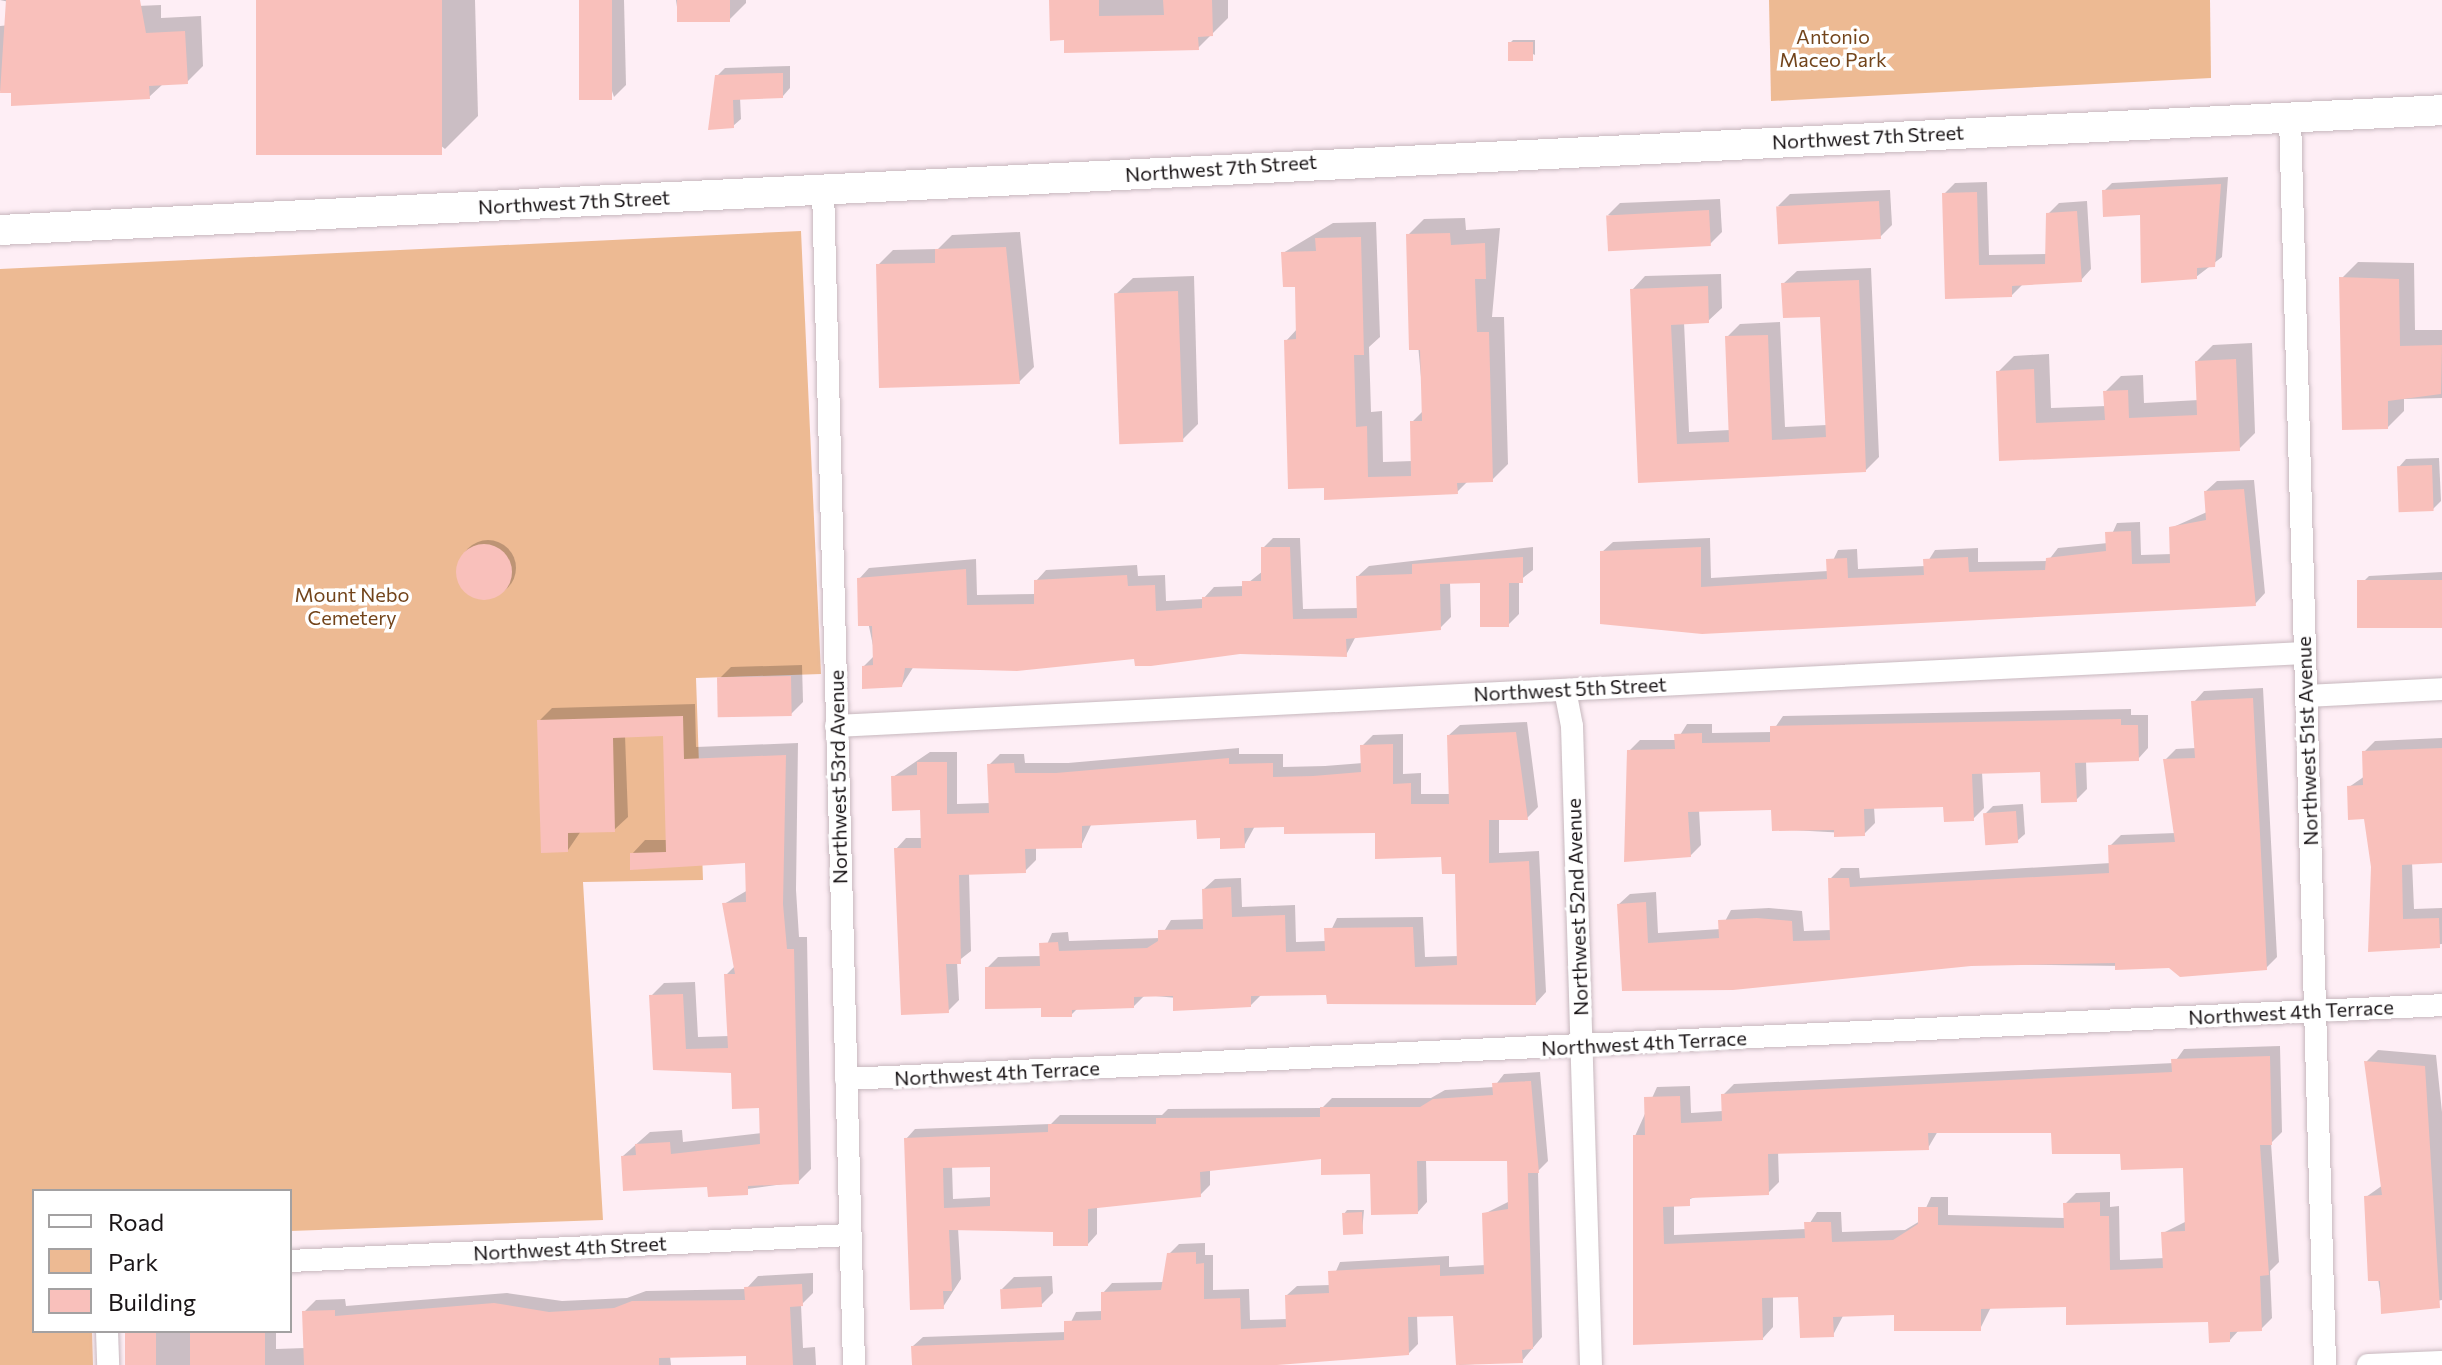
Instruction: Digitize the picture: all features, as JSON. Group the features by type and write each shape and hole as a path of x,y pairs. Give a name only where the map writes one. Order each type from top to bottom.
{"main road":[{"name":"Northwest 7th Street","path":"0,230 2442,110"}],"street":[{"name":"Northwest 51st Avenue","path":"2290,118 2325,1365"},
{"name":"Northwest 53rd Avenue","path":"823,189 854,1365"},
{"name":"Northwest 5th Street","path":"836,726 2304,653"},
{"path":"2306,696 2442,689"},
{"name":"Northwest 52nd Avenue","path":"1565,690 1582,1046 1591,1365"},
{"name":"Northwest 4th Terrace","path":"846,1079 2442,1005"},
{"name":"Northwest 4th Street","path":"292,1261 849,1235"},
{"path":"107,1333 108,1365"},
{"path":"2368,1365 2442,1362"}],"green space":[{"name":"Antonio Maceo Park","path":"1769,0 2210,0 2211,78 1771,101"},
{"name":"Mount Nebo Cemetery","path":"801,231 821,674 696,678 703,880 583,882 603,1220 292,1231 292,1189 32,1189 32,1333 92,1333 93,1365 0,1365 0,269"}],"building":[{"path":"6,0 140,0 146,33 185,31 188,84 149,86 150,99 11,106 11,93 0,93"},
{"path":"256,0 442,0 442,155 256,155"},
{"path":"579,0 612,0 612,100 579,100"},
{"path":"677,0 730,0 730,22 677,22"},
{"path":"1049,0 1099,0 1099,16 1164,15 1163,0 1212,0 1213,36 1198,37 1199,50 1064,53 1064,40 1050,41"},
{"path":"1508,42 1533,42 1533,61 1508,61"},
{"path":"783,73 783,98 733,100 734,128 708,130 715,75"},
{"path":"2221,184 2215,267 2197,268 2197,279 2141,283 2140,215 2103,217 2102,190"},
{"path":"1977,192 1979,265 2045,264 2046,213 2077,211 2082,282 2012,286 2012,297 1945,299 1942,193"},
{"path":"1879,201 1881,239 1778,244 1776,206"},
{"path":"1709,210 1711,246 1608,251 1606,215"},
{"path":"1450,233 1451,245 1485,243 1486,279 1475,279 1477,332 1489,332 1493,482 1457,483 1458,494 1324,500 1324,488 1288,489 1284,340 1296,339 1295,287 1283,287 1281,252 1316,251 1315,238 1361,237 1364,355 1354,355 1356,427 1367,426 1368,477 1411,476 1410,421 1422,421 1420,350 1409,350 1406,234"},
{"path":"1006,247 1020,384 879,388 876,264 935,263 935,249"},
{"path":"2339,277 2399,279 2400,346 2442,345 2441,394 2388,401 2388,429 2342,430"},
{"path":"1859,280 1866,472 1638,483 1630,289 1708,286 1709,323 1671,325 1677,444 1729,442 1725,336 1768,335 1772,440 1826,437 1820,317 1783,318 1781,283"},
{"path":"1178,291 1183,442 1119,444 1114,293"},
{"path":"2236,359 2240,451 1999,461 1996,371 2034,369 2036,423 2105,420 2103,391 2128,390 2129,418 2197,415 2195,361"},
{"path":"2432,465 2434,511 2399,512 2397,466"},
{"path":"2244,489 2256,606 1702,634 1600,624 1600,551 1701,547 1701,587 1827,579 1826,559 1847,558 1848,578 1924,575 1923,559 1968,557 1969,572 2045,570 2046,558 2106,551 2105,532 2131,531 2132,564 2170,563 2169,527 2206,520 2204,491"},
{"path":"484,544 503,553 512,572 503,591 484,600 465,591 456,572 465,553"},
{"path":"1261,547 1290,547 1293,619 1357,618 1356,576 1412,574 1412,564 1523,557 1523,583 1509,583 1509,627 1480,627 1480,583 1440,584 1441,630 1346,639 1347,657 1240,654 1151,666 1135,666 1134,659 1017,671 905,668 902,687 862,689 862,666 873,665 872,626 858,626 857,578 966,569 967,605 1034,604 1034,580 1127,575 1128,586 1155,585 1156,611 1202,608 1202,597 1242,596 1242,581 1261,581"},
{"path":"2357,580 2442,580 2442,628 2357,628"},
{"path":"791,676 792,716 718,717 717,677"},
{"path":"2253,698 2267,970 2180,977 2169,968 2115,970 2115,963 1971,966 1733,990 1622,991 1617,904 1646,902 1648,943 1719,938 1718,920 1757,918 1792,921 1793,941 1830,940 1828,878 1849,878 1850,887 2109,873 2108,845 2175,842 2163,759 2195,758 2191,701"},
{"path":"683,716 684,759 786,755 783,904 787,949 794,949 799,1184 748,1186 748,1195 708,1197 707,1187 623,1191 621,1156 636,1155 635,1144 670,1142 671,1154 760,1144 759,1108 732,1109 731,1073 653,1070 649,995 683,994 686,1049 728,1048 724,974 735,974 722,903 746,902 745,863 630,870 630,853 666,852 663,736 613,738 615,832 568,833 568,852 541,853 537,720"},
{"path":"2121,719 2121,725 2138,725 2139,761 2075,763 2077,802 2041,803 2040,772 1972,774 1974,821 1944,822 1943,807 1864,809 1865,836 1834,837 1834,830 1772,831 1771,810 1688,812 1691,857 1624,862 1627,750 1675,749 1674,734 1702,733 1702,743 1770,742 1770,726"},
{"path":"1516,732 1528,820 1489,820 1489,863 1529,861 1536,1005 1327,1004 1326,995 1251,996 1251,1007 1173,1011 1173,996 1134,997 1134,1008 1072,1010 1072,1017 1041,1017 1041,1008 985,1009 985,967 1040,966 1039,943 1058,942 1059,951 1147,948 1158,941 1158,930 1203,929 1202,889 1231,887 1232,917 1285,915 1286,952 1325,951 1324,928 1413,927 1415,967 1457,965 1455,874 1442,874 1441,857 1375,859 1375,833 1284,834 1284,827 1244,828 1245,848 1220,849 1220,838 1197,839 1196,820 1082,826 1082,848 1025,849 1026,873 959,875 961,964 946,964 949,1013 901,1015 894,848 921,848 920,810 892,811 891,776 917,775 917,762 947,762 947,814 989,813 987,764 1014,763 1015,773 1056,773 1229,758 1229,764 1273,763 1273,777 1313,776 1361,772 1360,745 1393,744 1393,784 1411,783 1411,804 1449,804 1447,735"},
{"path":"2442,748 2442,863 2402,865 2403,919 2439,918 2440,948 2368,952 2371,867 2364,819 2348,820 2347,786 2363,785 2362,751"},
{"path":"2016,811 2018,843 1985,845 1983,813"},
{"path":"2270,1056 2272,1145 2260,1145 2269,1275 2260,1276 2262,1331 2230,1332 2230,1342 2209,1343 2208,1322 2066,1325 2066,1307 1981,1309 1981,1331 1894,1331 1894,1315 1833,1317 1834,1337 1800,1338 1798,1297 1762,1298 1763,1340 1633,1345 1633,1135 1645,1135 1644,1097 1680,1096 1681,1123 1722,1121 1721,1094 2172,1072 2171,1059","holes":["1928,1133 2051,1133 2052,1154 2120,1154 2121,1170 2183,1168 2185,1231 2161,1232 2163,1268 2110,1270 2109,1216 2100,1216 2100,1202 2063,1203 2064,1228 1938,1225 1938,1207 1918,1207 1918,1224 1893,1240 1832,1242 1831,1222 1804,1222 1805,1238 1664,1244 1663,1207 1690,1206 1690,1198 1769,1195 1768,1154 1929,1150"]},
{"path":"2364,1061 2425,1066 2440,1308 2381,1314 2380,1281 2368,1281 2364,1196 2382,1195"},
{"path":"1531,1081 1539,1173 1528,1173 1533,1349 1522,1350 1523,1363 1456,1365 1453,1316 1408,1317 1409,1355 1277,1365 912,1365 911,1346 1064,1340 1064,1321 1101,1320 1101,1292 1161,1290 1167,1253 1196,1252 1196,1264 1204,1263 1204,1299 1240,1298 1241,1329 1286,1327 1285,1295 1329,1293 1328,1271 1440,1265 1440,1276 1484,1274 1482,1213 1508,1209 1507,1161 1417,1161 1418,1214 1371,1215 1370,1174 1321,1175 1321,1159 1200,1172 1201,1197 1088,1209 1088,1246 1053,1246 1053,1232 949,1230 952,1291 943,1291 944,1309 910,1310 904,1138 1048,1132 1048,1124 1156,1124 1156,1118 1320,1117 1320,1107 1420,1107 1433,1099 1493,1095 1492,1083","holes":["990,1167 990,1206 944,1208 943,1168"]},
{"path":"1362,1212 1363,1234 1343,1235 1342,1213"},
{"path":"802,1284 803,1306 790,1307 793,1365 746,1365 746,1356 659,1358 659,1365 304,1365 302,1311 335,1310 335,1316 494,1303 549,1312 614,1308 632,1301 745,1300 744,1287"},
{"path":"1041,1287 1042,1307 1001,1309 1000,1289"},
{"path":"125,1333 156,1333 156,1365 125,1365"},
{"path":"190,1333 265,1333 265,1365 190,1365"}]}
